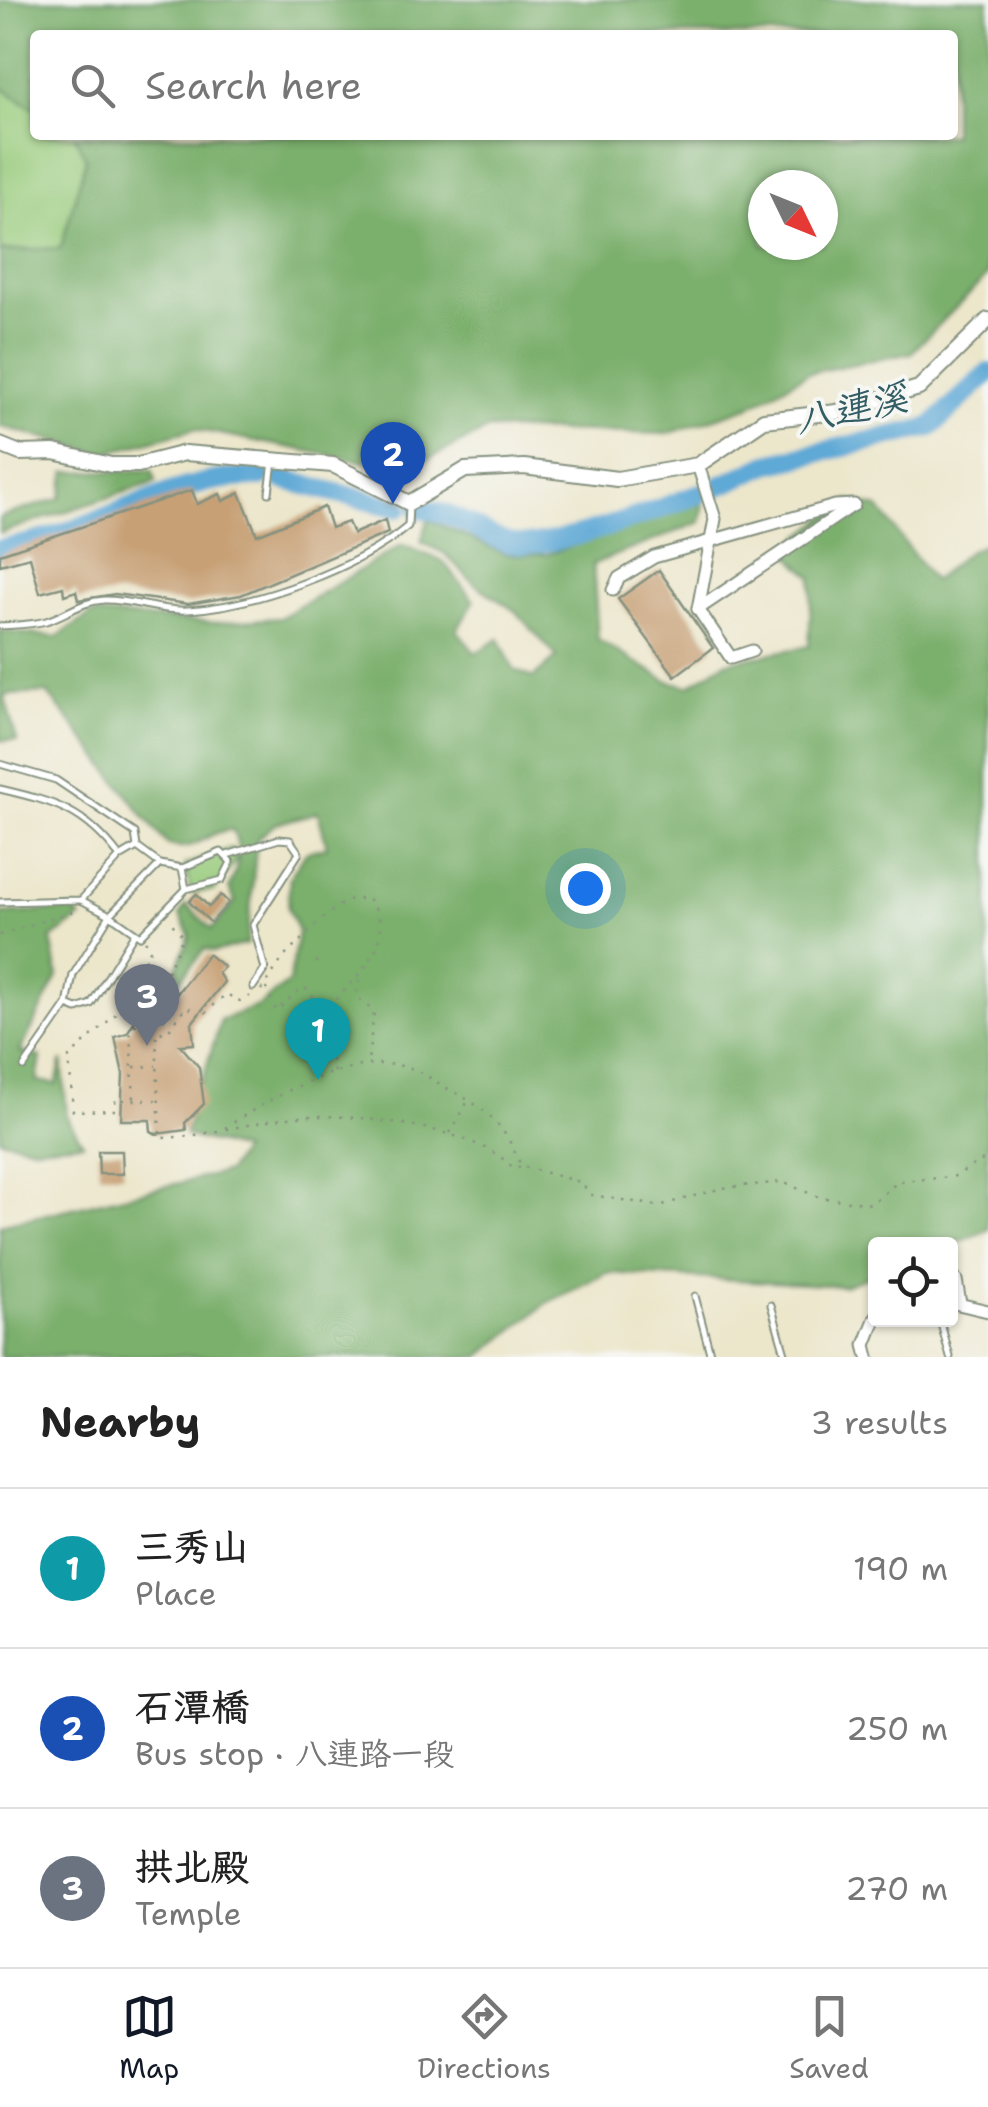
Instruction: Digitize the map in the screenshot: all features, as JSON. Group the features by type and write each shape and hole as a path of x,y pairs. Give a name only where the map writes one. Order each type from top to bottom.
{"street":[{"path":"0,445 20,453 54,452 111,465 138,465 186,453 333,465 409,503 464,470 524,467 617,479 698,465 764,420 837,412 919,388 988,320"},
{"path":"698,465 715,519 698,609 731,658 752,651"},
{"path":"613,590 618,578 654,558 711,539 854,505 698,609"},
{"path":"958,1304 988,1311"},
{"path":"868,1357 865,1345 872,1327"}],"lane":[{"path":"270,493 273,458"},
{"path":"0,626 48,620 84,604 105,600 183,610 234,606 325,572 386,542 408,526 409,503"},
{"path":"0,764 70,789 135,834 137,847 160,864 182,868 221,852 227,855 279,839 290,840 299,852 253,925 264,969 253,986"},
{"path":"0,789 64,805 90,822 120,857"},
{"path":"81,900 120,857 137,847"},
{"path":"67,1004 77,1009 91,1004 137,935 186,889 222,880 230,873 227,855"},
{"path":"24,1067 67,1004 73,975 110,915 160,864"},
{"path":"182,868 186,889"},
{"path":"0,902 81,900 137,935"},
{"path":"696,1296 711,1357"},
{"path":"772,1305 786,1357"},
{"path":"942,1327 950,1357"}],"path":[{"path":"368,1061 374,1012 356,996 381,929 376,906 358,894 315,926 284,957 266,988 240,1001 226,994 201,1018 187,1006 167,1032 156,1033 160,1138 315,1116 450,1134 504,1158 514,1169 521,1166 580,1182 585,1190 602,1198 660,1206 722,1188 782,1182 828,1200 871,1204 899,1181 953,1177 988,1158"},
{"path":"0,936 91,905"},
{"path":"134,1100 130,1034 158,991 183,936 163,913"},
{"path":"137,935 151,948 118,1012 68,1057 72,1111 116,1110 116,1100 157,1100"},
{"path":"316,961 321,965"},
{"path":"319,1032 327,1025 329,1006 360,979"},
{"path":"266,988 276,1011 302,988 311,990 319,1016 314,1027 331,1048 334,1073"},
{"path":"223,1130 266,1102 368,1061 412,1068 469,1100 507,1132 521,1166"},
{"path":"132,1067 156,1066"},
{"path":"450,1134 469,1100"}],"green space":[{"path":"0,0 988,0 988,275 911,353 808,373 748,407 667,434 489,429 406,470 194,429 103,454 0,426 0,251 61,248 86,159 76,140 958,140 958,30 30,30 30,106 0,87"},
{"path":"0,87 30,106 30,140 77,140 86,158 61,248 0,251"},
{"path":"152,470 156,482 0,533 0,517 61,498 66,472"},
{"path":"849,500 879,508 933,581 969,551 988,543 988,1230 958,1242 958,1237 868,1237 868,1277 844,1286 607,1273 547,1303 479,1357 0,1357 0,1225 227,1172 242,1150 185,1135 221,1020 258,1006 289,982 298,932 288,908 290,877 306,852 327,847 318,812 275,824 257,839 247,944 214,952 205,949 166,997 190,935 180,915 186,905 212,929 235,901 229,888 238,859 233,830 185,847 167,844 47,693 4,695 17,741 0,740 0,631 57,637 92,614 217,623 280,618 402,545 443,561 474,601 457,630 475,653 499,639 514,670 533,678 557,657 515,611 475,584 444,553 421,542 428,519 505,554 548,554 704,502 701,522 593,564 598,640 668,681 689,686 726,662 809,646 812,577 783,549"},
{"path":"231,848 236,860 215,890 191,893 185,865"},
{"path":"72,909 81,918 51,939 58,976 20,1052 41,1057 37,1081 56,1084 62,1060 67,1118 83,1143 34,1147 0,1139 0,914"}],"building":[{"path":"192,490 197,504 220,494 223,501 240,493 257,535 324,507 331,528 348,522 353,534 385,520 388,533 241,595 188,604 115,594 78,600 76,591 64,595 63,587 40,593 30,557 0,565 0,554"},
{"path":"659,570 713,648 675,676 618,599"},
{"path":"196,894 209,907 221,895 229,903 211,923 189,902"},
{"path":"208,954 224,967 218,973 224,982 192,1023 194,1044 180,1045 199,1067 204,1104 185,1123 186,1130 156,1134 151,1131 150,1120 121,1120 123,1074 115,1037 127,1033 146,1004 154,1011 144,1032 160,1016 164,1019 175,1005 171,1001"},
{"path":"98,1151 122,1151 123,1174 99,1174"}],"waterway":[{"name":"八連溪","path":"715,488 768,464 931,427 988,373"},
{"name":"八連溪","path":"0,549 66,532 193,485 261,477"},
{"name":"八連溪","path":"281,479 398,508"},
{"name":"八連溪","path":"419,509 443,513 506,542 523,544 602,528 701,493"}],"place":[{"name":"石潭橋","path":"393,504"},
{"name":"拱北殿","path":"147,1046"},
{"name":"三秀山","path":"318,1080"}]}
